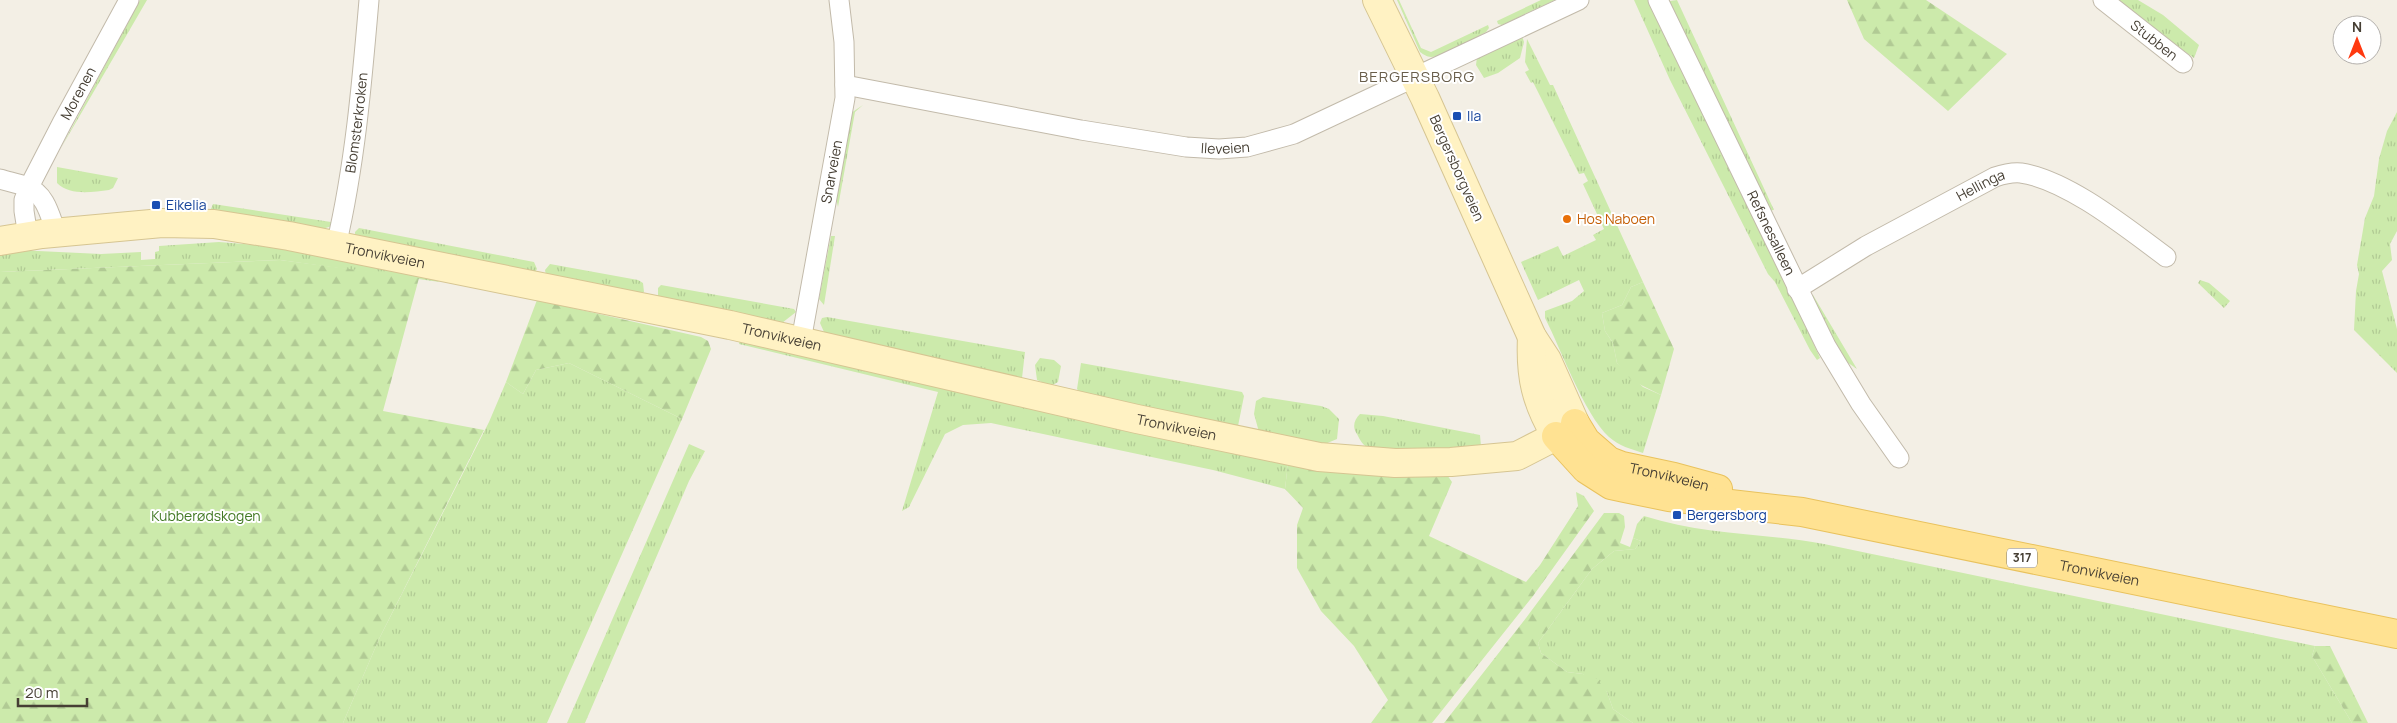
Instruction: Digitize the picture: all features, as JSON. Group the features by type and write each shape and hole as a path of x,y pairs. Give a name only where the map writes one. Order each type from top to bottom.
{"main road":[{"name":"Tronvikveien","path":"1566,430 1586,469 1611,485 1669,497 1802,512 2397,634"}],"street":[{"name":"Morenen","path":"29,187 129,0"},
{"name":"Blomsterkroken","path":"336,246 342,220 360,96 369,0"},
{"name":"Snarveien","path":"802,341 845,98 844,42 838,0"},
{"name":"Bergersborgveien","path":"1377,0 1416,78 1532,338 1530,364 1535,392 1543,414 1566,430"},
{"name":"Ileveien","path":"845,85 1081,130 1186,147 1219,149 1246,147 1294,134 1579,0"},
{"name":"Refsnesalleen","path":"1658,0 1826,346 1861,404 1899,458"},
{"name":"Stubben","path":"2103,0 2183,63"},
{"name":"Hellinga","path":"1797,289 1866,246 1995,177 2008,173 2021,173 2038,178 2074,194 2108,214 2166,257"},
{"path":"0,179 29,187 40,196 47,206 56,232"},
{"path":"28,236 24,200 29,187"},
{"name":"Tronvikveien","path":"0,241 56,232 125,225 196,223 336,246 504,278 802,341 1137,419 1319,457 1395,463 1451,462 1517,456 1566,430"}],"green space":[{"path":"140,0 147,0 61,148"},
{"path":"1397,0 1399,0 1421,48 1431,52 1488,25 1489,28 1486,32 1451,51 1431,57 1420,52"},
{"path":"1541,0 1555,0 1502,25 1498,24 1497,21"},
{"path":"1634,0 1649,0 1773,253 1820,358 1817,360 1775,282 1768,274 1670,80"},
{"path":"1677,0 1774,210 1767,211 1669,6 1670,1"},
{"path":"1847,0 1926,0 2007,54 1948,111 1864,39"},
{"path":"2113,0 2138,0 2163,15 2199,45 2194,58"},
{"path":"1522,36 1524,42 1520,58 1498,73 1484,78 1476,65 1477,57"},
{"path":"1527,39 1550,85 1553,85 1643,282 1631,287 1622,305 1602,313 1605,331 1613,343 1617,363 1643,387 1661,395 1643,453 1617,443 1600,427 1582,397 1545,318 1545,311 1572,301 1584,291 1579,280 1538,300 1521,262 1558,246 1563,256 1596,240 1593,235 1604,229 1583,184 1588,181 1584,173 1579,174 1533,82 1531,83 1525,72 1529,70 1525,62"},
{"path":"863,105 855,112 838,207 836,198 851,113"},
{"path":"2397,112 2397,231 2390,244 2392,260 2382,271 2397,329 2397,373 2354,330 2359,274 2357,265 2365,218 2374,196 2379,159 2387,131"},
{"path":"57,167 118,178 113,188 109,190 89,192 68,190 57,183"},
{"path":"213,204 331,222 332,226 316,231 211,209"},
{"path":"359,228 534,262 537,269 535,272 355,236 355,232"},
{"path":"831,236 835,236 824,305 819,299"},
{"path":"219,242 270,246 426,276 440,282 280,260 0,272 0,254 17,250 101,254 141,252 141,260 155,259 155,252 159,251 159,246"},
{"name":"Kubberødskogen","path":"280,260 419,278 383,411 484,430 379,639 343,723 0,723 0,272"},
{"path":"550,264 638,280 643,283 644,292 639,294 546,275 545,270"},
{"path":"2200,280 2209,283 2230,301 2224,308 2198,283"},
{"path":"1643,282 1674,349 1661,395 1631,380 1617,363 1613,343 1605,331 1602,313 1622,305 1631,287"},
{"path":"661,285 794,309 796,312 782,323 658,297 658,288"},
{"path":"1813,295 1857,369 1844,360 1812,301"},
{"path":"537,300 701,337 708,341 711,349 682,419 569,363 536,370 523,394 506,382"},
{"path":"827,317 1025,352 1022,378 1019,379 831,336 824,332 820,323 822,318"},
{"path":"740,339 1288,463 1285,489 1213,470 991,423 963,425 945,434 909,507 902,511 938,392 739,344"},
{"path":"1040,358 1054,360 1061,366 1058,382 1051,386 1037,380 1035,365"},
{"path":"569,363 682,419 547,723 343,723 379,639 489,422 506,382 523,394 536,370"},
{"path":"1081,363 1242,392 1244,396 1238,426 1229,428 1081,394 1077,389"},
{"path":"1263,397 1321,406 1329,409 1339,419 1337,439 1325,444 1259,432 1254,414 1256,401"},
{"path":"1360,414 1383,416 1480,435 1481,446 1409,451 1369,448 1365,446 1355,431 1355,421"},
{"path":"689,444 705,451 689,481 585,723 567,723"},
{"path":"1288,463 1445,472 1452,482 1429,536 1526,582 1540,565 1578,506 1576,492 1584,496 1594,511 1533,596 1432,723 1371,723 1388,700 1354,646 1321,611 1297,568 1297,525 1303,508 1285,489"},
{"path":"1604,513 1619,513 1624,516 1625,527 1620,543 1630,547 1633,538 1641,541 1635,549 1614,551 1592,569 1538,643 1541,653 1567,672 1583,674 1597,679 1607,692 1613,709 1633,723 1444,723 1526,618"},
{"path":"1644,516 1688,527 1824,544 2315,646 2312,656 2352,723 1633,723 1613,709 1607,692 1583,674 1567,672 1541,653 1538,643 1592,569 1614,551 1635,549 1641,541 1633,538 1637,524"},
{"path":"2315,646 2330,646 2368,723 2352,723 2312,656"}],"place":[{"name":"Ila","path":"1457,116"},
{"name":"Eikelia","path":"156,205"},
{"name":"Hos Naboen","path":"1567,219"},
{"name":"Bergersborg","path":"1677,515"}],"district":[{"name":"BERGERSBORG","path":"1417,77"}]}
